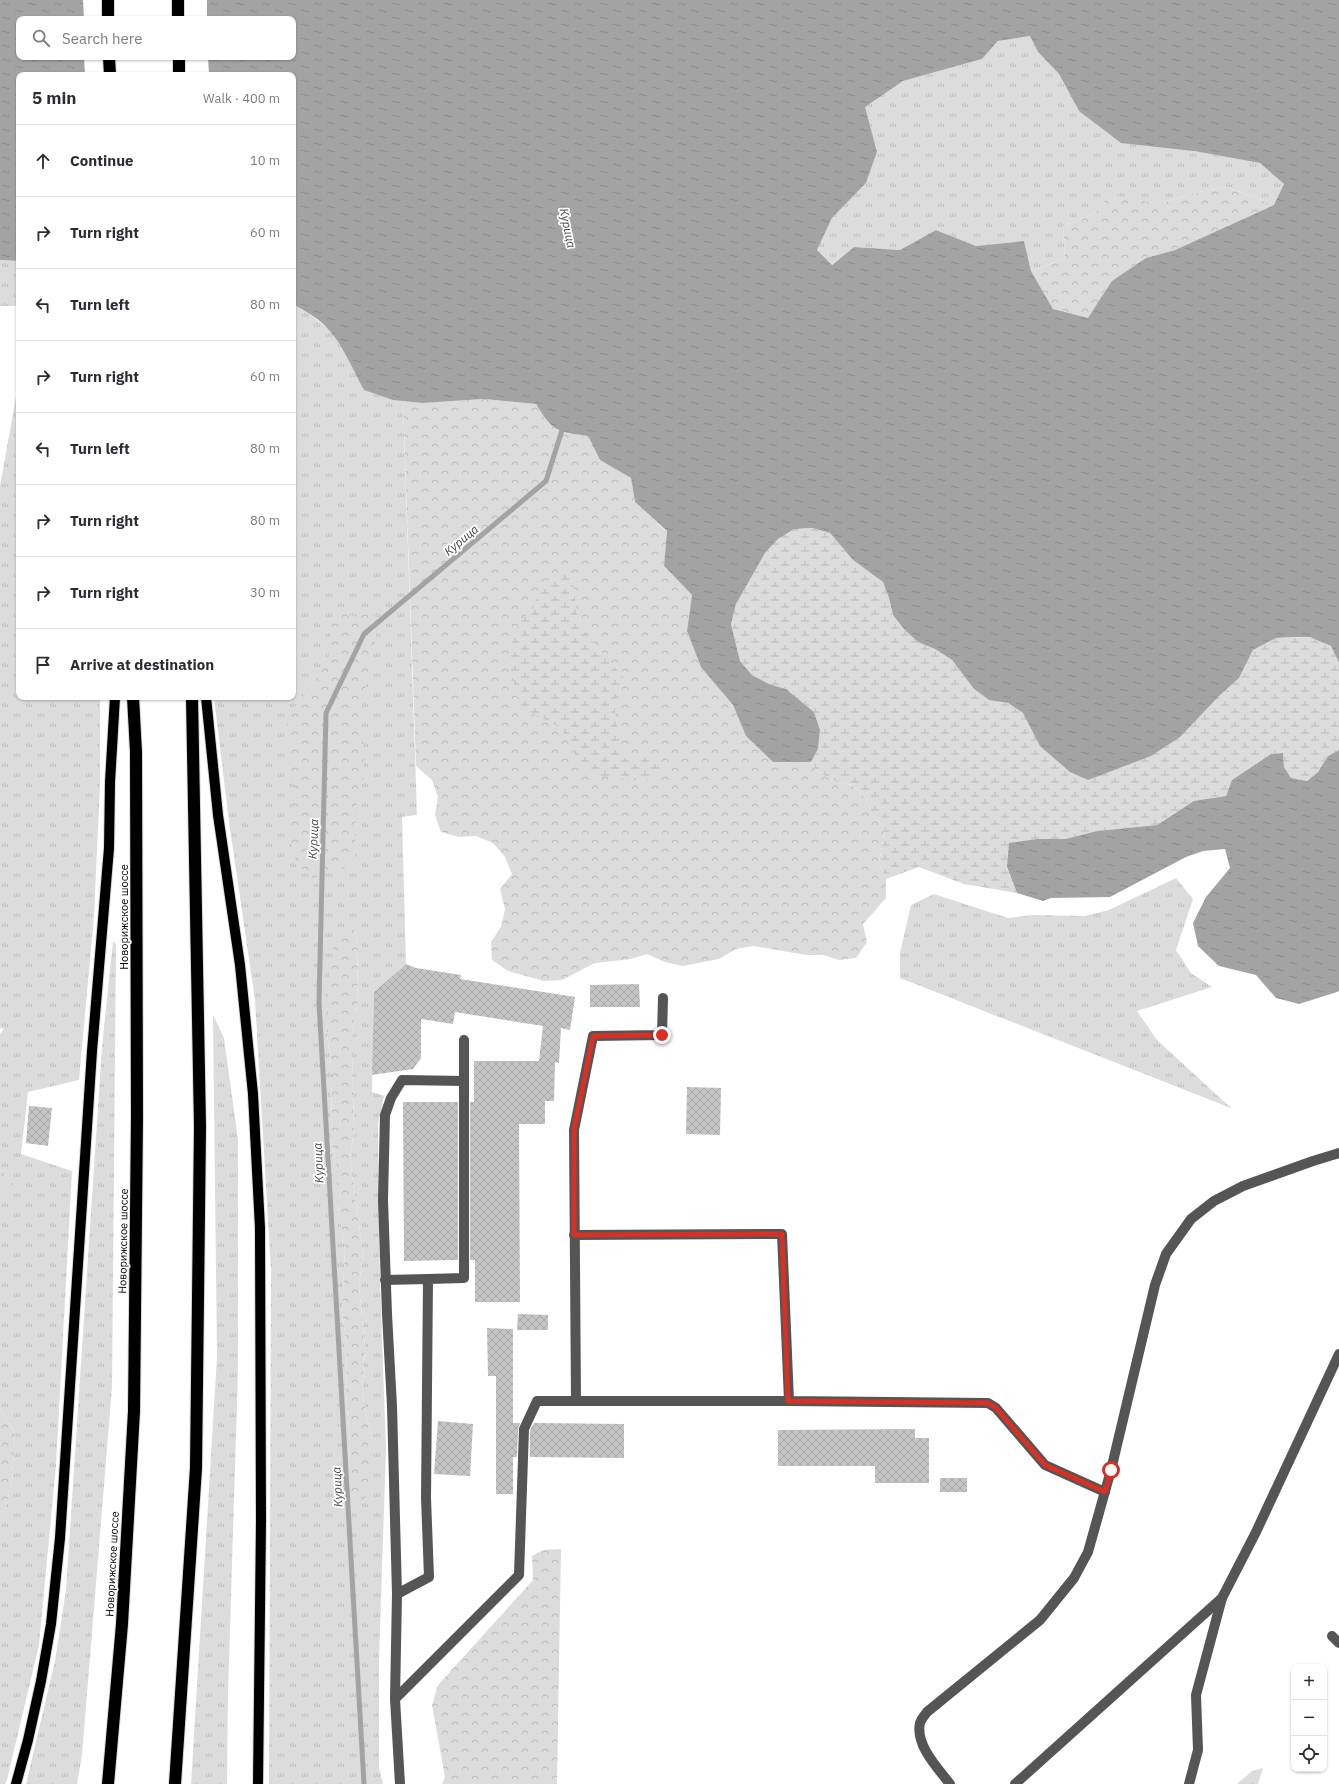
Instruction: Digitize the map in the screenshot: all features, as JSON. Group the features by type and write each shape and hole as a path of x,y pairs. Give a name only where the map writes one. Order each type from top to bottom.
{"highway":[{"path":"108,0 108,16"},
{"path":"178,0 178,16"},
{"path":"109,60 110,72"},
{"path":"179,60 179,72"},
{"name":"Новорижское шоссе","path":"108,1784 122,1624 134,1411 137,1085 136,752 133,700"},
{"path":"175,1784 196,1468 200,1127 192,700"}],"main road":[{"path":"16,1784 28,1740 44,1667 51,1624 60,1538 92,1051 109,848 110,782 115,700"},
{"path":"206,700 218,815 240,965 253,1094 260,1228 261,1521 258,1784"}],"street":[{"path":"576,1401 574,1130 593,1036 662,1035 662,998"},
{"path":"385,1280 464,1278 464,1040"},
{"path":"400,1784 396,1699 397,1594 392,1406 385,1280 383,1200 385,1115 391,1098 402,1080 464,1081"},
{"path":"950,1784 924,1747 920,1735 920,1722 927,1712 1040,1620 1074,1578 1088,1552 1105,1492 1155,1285 1166,1254 1191,1219 1214,1201 1243,1186 1339,1153"},
{"path":"574,1235 782,1234 788,1401"},
{"path":"397,1594 429,1577 426,1498 428,1279"},
{"path":"1189,1784 1198,1750 1196,1695 1222,1598 1256,1532 1339,1354"},
{"path":"396,1699 519,1575 524,1429 537,1401 988,1403 996,1408 1045,1465 1105,1492"},
{"path":"1015,1784 1222,1598"}],"green space":[{"path":"1030,36 1038,52 1059,74 1079,111 1194,151 1261,163 1284,184 1275,205 1227,187 1194,193 1159,204 1110,195 1094,214 1063,226 1065,259 1031,271 1024,241 976,246 936,230 900,250 854,247 831,265 817,250 832,218 866,183 877,152 864,107 903,81 982,59 998,41"},
{"path":"1227,187 1275,205 1175,250 1146,258 1112,282 1088,319 1053,309 1031,271 1065,259 1063,226 1094,214 1110,194 1159,204 1194,193"},
{"path":"0,260 16,261 16,306 0,306"},
{"path":"296,306 329,329 340,345 393,400 403,401 417,815 402,817 406,964 374,992 372,1092 384,1096 378,1124 380,1281 386,1450 379,1659 379,1768 383,1784 269,1784 271,1270 255,1000 229,822 214,700 296,700","holes":["354,928 358,943 357,1005 352,1037 354,1130 350,1160 363,1253 359,1286 365,1348 362,1394 372,1440 371,1487 348,1492 350,1441 346,1394 347,1346 342,1313 345,1248 337,1200 337,1169 331,1139 332,1073 326,1026"]},
{"path":"16,397 16,700 100,700 100,785 94,916 79,1080 28,1092 21,1154 72,1171 56,1465 39,1645 5,1784 0,1784 0,1513 5,1510 12,1480 15,1433 0,1409 0,1189 15,1185 0,1169 0,1034 4,1029 0,1028 0,486"},
{"path":"484,399 536,404 551,425 556,429 588,436 600,460 631,478 635,502 667,532 664,566 692,595 687,631 701,666 733,705 746,736 773,762 811,762 817,771 833,781 852,785 866,798 873,815 885,828 879,863 886,879 886,898 863,924 867,942 856,958 839,960 823,955 806,955 753,946 736,949 719,959 683,966 665,962 647,954 631,959 595,963 562,980 544,981 508,971 492,960 491,942 501,927 505,909 500,889 512,874 505,857 493,843 476,836 459,837 441,832 435,815 438,797 432,780 416,766 403,401 422,403"},
{"path":"812,528 830,533 853,560 883,582 893,615 918,642 935,649 952,660 974,689 989,700 1008,703 1023,713 1033,729 1219,696 1239,678 1253,650 1276,638 1310,637 1331,646 1339,663 1339,750 1328,756 1318,772 1307,781 1291,778 1284,767 1283,753 1271,754 1232,780 1226,796 1213,798 1175,813 1157,825 1097,831 1065,839 1037,839 1007,868 1017,893 964,884 919,867 886,879 879,863 885,828 873,815 866,798 852,785 833,781 817,771 811,762 818,749 820,730 814,712 786,689 769,684 752,675 740,661 731,624 736,604 765,553 778,539 794,529"},
{"path":"571,567 577,615 582,630 625,679 616,693 615,712 624,759 654,757 665,769 647,779 631,780 600,776 592,772 586,768 575,755 561,728 519,706 509,662 510,646 522,619 533,608 544,579"},
{"path":"372,609 378,625 362,705 364,773 356,807 355,856 344,868 313,878 301,868 293,854 289,825 296,795 289,765 287,717 324,668 329,655 332,624 344,614 359,617"},
{"path":"1176,878 1193,899 1176,950 1191,973 1212,987 1137,1011 1157,1040 1231,1108 900,978 900,953 911,905 934,894 1008,918 1032,915 1085,916 1109,910"},
{"path":"356,920 354,928 358,943 357,1005 352,1037 354,1130 350,1160 363,1253 359,1286 365,1348 362,1394 372,1440 372,1472 371,1487 364,1500 350,1508 348,1492 350,1441 346,1394 347,1346 342,1313 345,1248 337,1200 337,1169 331,1139 332,1073 326,1026 329,975 334,943 341,929"},
{"path":"113,941 116,945 112,1387 82,1755 77,1784 26,1784 55,1661 66,1590 102,1047"},
{"path":"213,1015 224,1038 238,1140 238,1371 228,1693 227,1784 191,1784 217,1357"},
{"path":"0,1169 16,1186 0,1189"},
{"path":"0,1409 15,1433 12,1480 5,1510 0,1513"},
{"path":"561,1549 557,1784 442,1784 445,1777 432,1705 438,1685 533,1580 532,1556 543,1550"},
{"path":"1263,1768 1258,1784 1237,1784 1252,1771"}],"water":[{"path":"0,0 1339,0 1339,663 1331,646 1310,637 1276,638 1253,650 1239,678 1219,696 1180,737 1151,756 1088,780 1070,772 1040,746 1023,713 1008,703 989,700 974,689 952,660 935,649 918,642 904,629 893,615 883,582 853,560 830,533 812,528 794,529 778,539 765,553 736,604 731,624 740,661 752,675 769,684 786,689 814,712 820,730 818,749 811,762 773,762 746,736 733,705 701,667 687,631 692,595 664,566 667,531 635,502 631,478 600,460 588,436 556,429 547,420 536,404 484,399 422,403 393,400 364,390 344,351 329,330 317,319 296,306 296,72 16,72 16,261 0,260","holes":["1030,36 1038,52 1059,74 1079,111 1121,143 1194,151 1260,163 1284,184 1274,205 1175,250 1146,258 1112,281 1088,318 1053,309 1031,271 1024,241 976,246 936,230 900,250 854,247 832,265 817,250 832,218 866,183 877,152 865,107 903,81 982,59 998,41"]},
{"path":"1339,750 1339,991 1337,992 1299,1004 1276,998 1256,975 1219,966 1198,946 1193,923 1206,897 1230,868 1225,849 1203,851 1186,857 1110,897 1051,898 1043,901 1017,893 1007,867 1009,843 1037,839 1065,839 1097,831 1157,825 1194,801 1226,796 1232,780 1271,754 1283,753 1284,767 1291,778 1307,781 1318,772 1328,756"}],"pier":[{"path":"83,0 207,0 207,16 84,16"},
{"path":"84,60 208,60 209,72 85,72"}],"building":[{"path":"406,964 416,968 461,975 460,979 575,997 570,1030 561,1028 559,1063 555,1062 554,1101 545,1101 545,1124 519,1124 520,1302 475,1302 475,1260 470,1260 470,1102 474,1102 474,1061 539,1061 543,1026 455,1012 453,1024 421,1019 421,1058 413,1069 372,1075 374,992"},
{"path":"639,984 640,1007 590,1007 590,985"},
{"path":"687,1087 721,1088 720,1135 686,1134"},
{"path":"403,1102 458,1102 458,1260 404,1261"},
{"path":"29,1106 52,1108 48,1146 26,1143"},
{"path":"518,1314 548,1315 548,1330 517,1330"},
{"path":"487,1328 513,1329 513,1423 520,1423 518,1429 517,1457 513,1457 513,1494 496,1494 496,1376 488,1376"},
{"path":"438,1421 473,1424 470,1476 434,1474"},
{"path":"534,1423 624,1424 624,1458 530,1457 530,1431"},
{"path":"915,1429 915,1438 929,1438 929,1483 875,1483 875,1466 778,1466 778,1430"},
{"path":"940,1478 967,1478 967,1492 940,1492"}],"waterway":[{"name":"Курица","path":"364,1784 319,1003 326,713 364,634 546,481 563,427"}],"route":[{"path":"662,1035 593,1036 574,1130 574,1235 782,1234 788,1401 988,1403 996,1408 1045,1465 1105,1492 1111,1470"}]}
